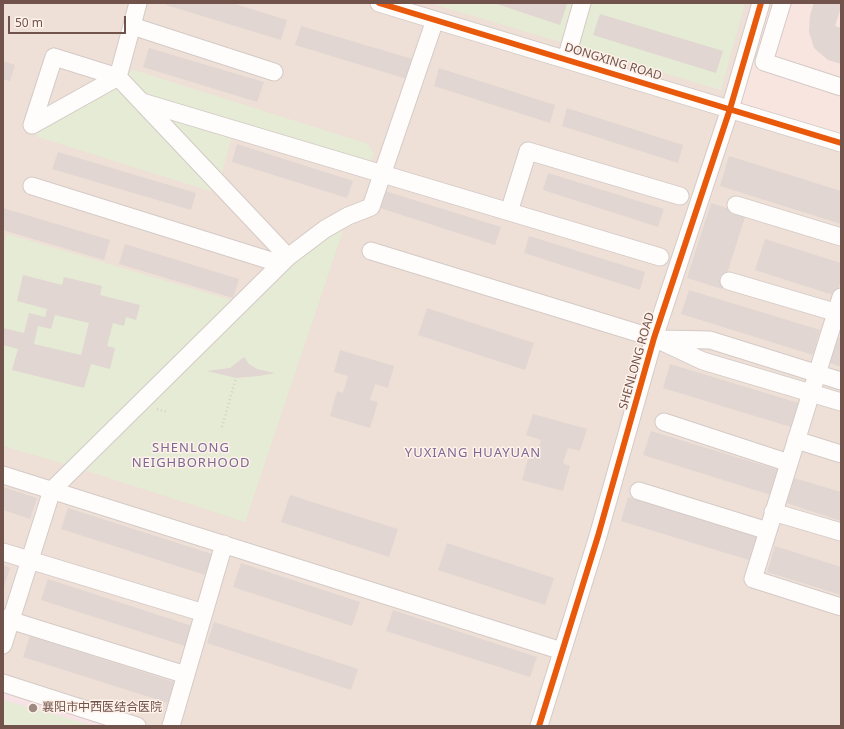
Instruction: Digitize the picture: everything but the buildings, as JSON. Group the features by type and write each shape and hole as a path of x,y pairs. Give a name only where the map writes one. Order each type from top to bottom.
{"street":[{"path":"138,3 118,77 32,125 54,57 118,77 285,261"},
{"name":"DONGXING ROAD","path":"379,3 841,143"},
{"path":"566,59 582,3"},
{"name":"SHENLONG ROAD","path":"539,726 598,536 654,338 730,109 761,3"},
{"path":"764,62 782,3"},
{"path":"3,645 7,620 30,560 52,490 285,261 325,230 348,216 371,206 435,20"},
{"path":"132,26 274,72"},
{"path":"745,57 841,87"},
{"path":"142,102 660,257"},
{"path":"509,212 528,151 680,196"},
{"path":"32,186 285,261"},
{"path":"736,205 841,238"},
{"path":"370,251 654,338 703,361 841,402"},
{"path":"729,281 839,308 773,512 753,579 841,607"},
{"path":"654,338 710,340 841,381"},
{"path":"664,422 789,463"},
{"path":"796,440 841,454"},
{"path":"3,475 562,651"},
{"path":"639,491 768,531"},
{"path":"773,512 841,532"},
{"path":"171,726 224,544"},
{"path":"3,552 204,613"},
{"path":"7,620 186,675"},
{"path":"3,683 137,726"}],"path":[{"path":"222,427 236,378"}],"shaded area":[{"path":"3,3 841,3 841,726 3,726"},
{"path":"763,3 841,3 841,143 730,109"},
{"name":"襄阳市中西医结合医院","path":"3,689 122,726 3,726"}],"green space":[{"path":"430,3 745,3 721,90"},
{"path":"134,70 368,144 374,154 367,170 243,133 231,139 219,184 210,191 38,137 32,125"},
{"path":"348,216 245,522 75,467 3,446 3,246 7,234 241,303"},
{"path":"3,700 88,724 88,726 3,726"}],"cycle path":[{"path":"379,3 841,143"},
{"path":"539,726 598,536 654,338 730,109 761,3"}],"place":[{"name":"襄阳市中西医结合医院","path":"33,708"}],"district":[{"name":"YUXIANG HUAYUAN","path":"473,453"},
{"name":"SHENLONG NEIGHBORHOOD","path":"191,456"}]}
